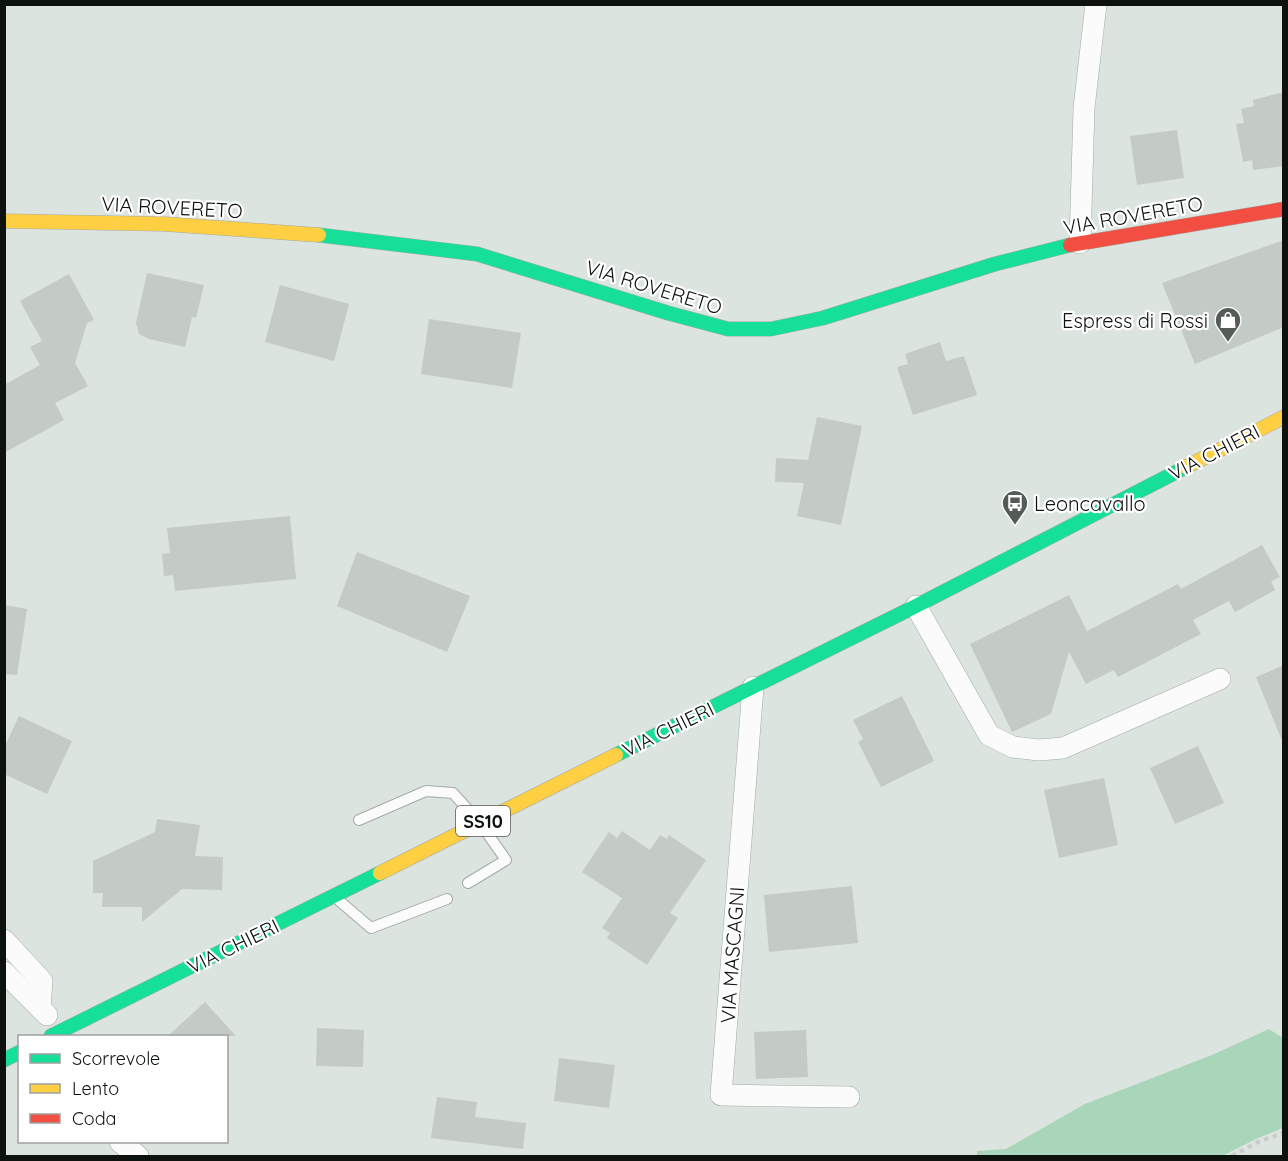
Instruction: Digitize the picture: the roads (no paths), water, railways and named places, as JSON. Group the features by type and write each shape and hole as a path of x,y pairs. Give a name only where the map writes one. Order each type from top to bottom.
{"main road":[{"name":"VIA ROVERETO","path":"4,221 164,224 309,234 477,254 668,314 728,329 771,329 823,318 995,264 1080,243 1284,209"},
{"name":"VIA CHIERI","path":"56,1034 916,606 1284,417"},
{"path":"4,1060 18,1053"}],"street":[{"path":"1080,243 1084,108 1096,4"},
{"path":"916,606 989,735 1014,747 1039,750 1063,748 1220,679"},
{"name":"VIA MASCAGNI","path":"753,687 721,1095 849,1097"},
{"path":"4,940 42,981 40,1008"},
{"path":"4,972 40,1008 56,1034"},
{"path":"121,1143 138,1156"}],"lane":[{"path":"359,820 426,791 453,793 480,823 506,860 468,883"},
{"path":"333,896 371,928 447,899"}],"place":[{"name":"Espress di Rossi","path":"1228,343"},
{"name":"Leoncavallo","path":"1015,526"}]}
